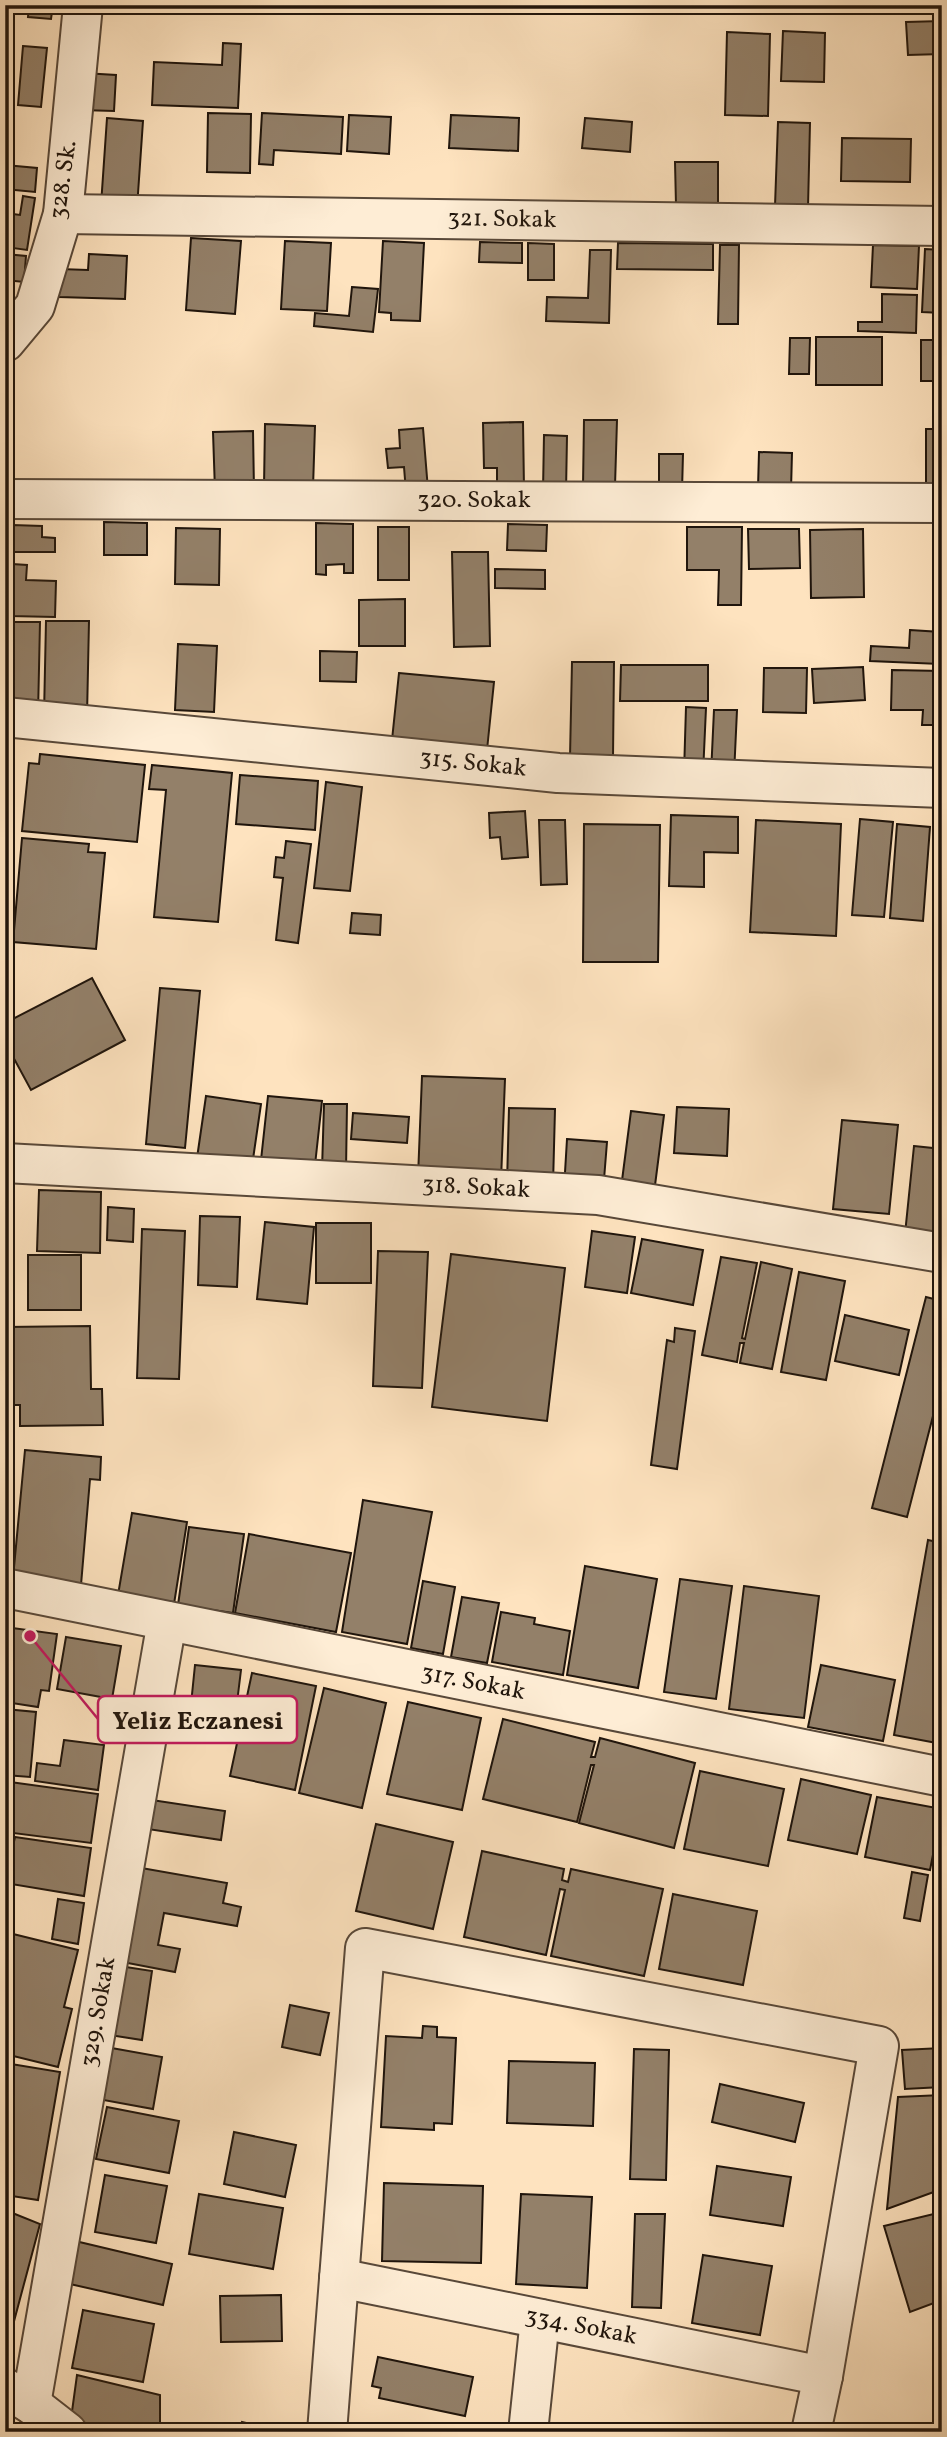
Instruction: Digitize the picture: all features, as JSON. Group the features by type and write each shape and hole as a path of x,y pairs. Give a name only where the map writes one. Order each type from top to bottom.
{"street":[{"name":"328. Sk.","path":"5,342 35,306 62,214 83,5"},
{"name":"321. Sokak","path":"62,214 942,226"},
{"name":"320. Sokak","path":"5,499 942,503"},
{"name":"315. Sokak","path":"5,716 558,773 942,788"},
{"name":"318. Sokak","path":"5,1163 598,1195 942,1254"},
{"name":"317. Sokak","path":"5,1588 942,1777"},
{"name":"329. Sokak","path":"18,2396 167,1620"},
{"path":"327,2432 365,1948 879,2046 823,2376 811,2432"},
{"name":"334. Sokak","path":"339,2278 823,2376"},
{"path":"528,2432 540,2319"},
{"path":"18,2396 67,2432"}],"building":[{"path":"29,5 53,5 51,19 28,17"},
{"path":"942,21 942,54 908,55 906,22"},
{"path":"783,31 825,33 824,82 781,81"},
{"path":"727,32 770,34 768,116 725,115"},
{"path":"223,43 241,44 238,108 152,105 154,62 222,65"},
{"path":"23,46 47,48 41,107 18,105"},
{"path":"83,73 116,75 114,111 81,110"},
{"path":"208,113 251,114 250,173 207,172"},
{"path":"262,113 343,117 341,154 274,150 273,165 259,164"},
{"path":"349,115 391,117 389,154 347,151"},
{"path":"451,115 519,118 518,151 449,148"},
{"path":"107,118 143,121 137,208 101,205"},
{"path":"585,118 632,122 630,152 582,148"},
{"path":"778,122 810,123 808,208 775,206"},
{"path":"842,138 911,139 910,182 841,181"},
{"path":"675,162 718,162 718,205 676,205"},
{"path":"5,165 37,168 35,192 5,189"},
{"path":"23,196 35,198 27,250 5,247 5,213 20,215"},
{"path":"191,238 241,241 235,314 186,310"},
{"path":"285,241 331,243 327,311 281,309"},
{"path":"383,241 424,243 420,321 391,320 391,313 379,312"},
{"path":"480,242 522,243 522,263 479,262"},
{"path":"528,243 554,244 554,280 528,280"},
{"path":"618,243 713,244 713,270 617,269"},
{"path":"720,245 739,245 738,324 718,324"},
{"path":"873,245 919,246 917,289 871,287"},
{"path":"925,249 942,250 942,313 922,312"},
{"path":"590,250 611,250 609,323 546,321 547,297 588,298"},
{"path":"5,254 26,256 24,282 5,280"},
{"path":"89,254 127,256 125,299 59,297 60,269 88,270"},
{"path":"352,287 378,289 373,332 314,326 315,313 349,316"},
{"path":"882,294 917,295 916,333 858,331 858,322 882,322"},
{"path":"816,337 882,337 882,385 816,385"},
{"path":"790,338 810,338 809,374 789,374"},
{"path":"921,340 942,340 942,381 921,381"},
{"path":"584,420 617,420 615,486 583,486"},
{"path":"523,422 524,489 497,489 497,468 484,468 483,423"},
{"path":"265,424 315,426 313,488 264,487"},
{"path":"423,428 428,490 406,492 404,467 388,468 386,449 400,448 399,430"},
{"path":"926,429 942,429 942,495 926,496"},
{"path":"253,431 254,490 215,491 213,432"},
{"path":"544,435 567,436 566,492 543,491"},
{"path":"759,452 792,453 791,490 758,488"},
{"path":"659,454 683,454 682,491 659,490"},
{"path":"104,522 147,523 147,555 104,555"},
{"path":"316,523 353,524 353,573 344,573 344,564 326,565 326,575 316,574"},
{"path":"508,524 547,525 546,551 507,550"},
{"path":"12,525 42,526 42,537 55,538 55,552 12,552"},
{"path":"378,527 409,527 409,580 378,580"},
{"path":"687,527 742,527 741,605 718,605 719,570 687,570"},
{"path":"176,528 220,529 219,585 175,584"},
{"path":"748,529 799,529 800,568 749,569"},
{"path":"863,529 864,597 811,598 810,530"},
{"path":"452,552 488,552 490,646 454,647"},
{"path":"12,564 27,565 26,580 56,581 55,617 10,616"},
{"path":"495,569 545,570 545,589 495,588"},
{"path":"405,599 405,646 359,646 359,600"},
{"path":"46,621 89,621 87,716 44,715"},
{"path":"10,622 40,622 38,715 9,714"},
{"path":"910,630 941,632 940,664 870,661 871,646 909,648"},
{"path":"178,644 217,646 214,712 175,710"},
{"path":"320,651 357,652 356,682 320,681"},
{"path":"572,662 614,662 613,758 570,757"},
{"path":"621,665 708,665 708,701 620,701"},
{"path":"863,667 865,700 814,703 812,669"},
{"path":"764,668 807,668 806,713 763,712"},
{"path":"892,670 942,671 942,725 922,725 923,710 891,710"},
{"path":"399,673 494,682 487,750 392,740"},
{"path":"686,707 706,708 703,774 684,773"},
{"path":"714,710 737,710 734,775 711,774"},
{"path":"40,754 145,765 137,842 22,831 29,763 39,764"},
{"path":"152,765 232,773 218,922 154,917 166,790 149,789"},
{"path":"240,775 318,781 315,830 236,824"},
{"path":"326,782 362,787 350,891 314,888"},
{"path":"525,811 528,857 502,859 500,837 490,838 489,813"},
{"path":"671,815 738,817 738,853 704,852 704,887 669,886"},
{"path":"860,819 893,822 884,917 852,915"},
{"path":"539,820 565,820 567,884 541,885"},
{"path":"756,820 841,824 836,936 750,932"},
{"path":"584,824 660,825 658,962 583,962"},
{"path":"897,824 930,827 923,921 890,918"},
{"path":"22,838 89,844 88,852 105,853 96,949 13,942"},
{"path":"286,841 311,844 298,943 276,940 283,878 274,877 276,857 284,858"},
{"path":"352,913 381,915 380,935 350,933"},
{"path":"92,978 125,1040 31,1090 5,1042 5,1023"},
{"path":"160,988 200,991 185,1148 146,1144"},
{"path":"422,1076 505,1079 501,1180 418,1177"},
{"path":"206,1096 261,1104 252,1166 197,1158"},
{"path":"268,1096 322,1101 315,1165 261,1160"},
{"path":"324,1104 347,1104 346,1170 322,1170"},
{"path":"677,1107 729,1109 727,1156 674,1153"},
{"path":"509,1108 555,1109 553,1185 507,1184"},
{"path":"631,1111 664,1115 653,1201 620,1196"},
{"path":"353,1113 409,1117 407,1143 351,1139"},
{"path":"842,1120 898,1125 889,1214 833,1209"},
{"path":"567,1139 607,1142 603,1192 564,1189"},
{"path":"914,1146 942,1149 942,1214 937,1213 934,1236 905,1234"},
{"path":"39,1190 101,1192 100,1253 37,1251"},
{"path":"108,1207 134,1209 133,1242 107,1240"},
{"path":"200,1216 240,1217 237,1287 198,1285"},
{"path":"265,1222 314,1227 307,1304 257,1299"},
{"path":"316,1223 371,1223 371,1283 316,1283"},
{"path":"142,1229 185,1231 179,1379 137,1378"},
{"path":"592,1231 635,1237 627,1293 585,1287"},
{"path":"642,1239 703,1250 693,1305 631,1293"},
{"path":"378,1251 428,1252 422,1388 373,1386"},
{"path":"451,1254 565,1268 547,1421 432,1407"},
{"path":"28,1255 81,1255 81,1310 28,1310"},
{"path":"721,1257 757,1263 742,1338 745,1339 761,1262 792,1269 772,1369 740,1363 744,1343 740,1343 737,1362 702,1355"},
{"path":"799,1272 845,1281 826,1380 781,1372"},
{"path":"926,1297 942,1301 942,1381 907,1517 872,1508"},
{"path":"845,1315 909,1330 899,1375 835,1361"},
{"path":"90,1326 91,1389 102,1389 103,1425 20,1426 20,1405 5,1405 5,1327"},
{"path":"675,1328 695,1331 677,1469 651,1465 667,1340 674,1342"},
{"path":"25,1450 101,1457 100,1480 90,1479 81,1585 13,1578"},
{"path":"942,1477 942,1513 935,1511"},
{"path":"363,1500 432,1512 407,1644 342,1632"},
{"path":"132,1513 187,1522 174,1604 118,1595"},
{"path":"189,1527 244,1534 233,1613 178,1605"},
{"path":"249,1534 351,1553 336,1632 235,1613"},
{"path":"928,1540 942,1543 942,1744 894,1735"},
{"path":"585,1566 657,1579 638,1688 567,1675"},
{"path":"680,1579 732,1586 716,1699 664,1692"},
{"path":"423,1581 455,1587 443,1654 411,1648"},
{"path":"744,1586 819,1596 804,1718 729,1709"},
{"path":"462,1597 499,1603 487,1663 451,1657"},
{"path":"501,1612 535,1618 534,1624 570,1631 563,1675 492,1662"},
{"path":"5,1627 57,1634 49,1691 41,1690 38,1707 5,1702"},
{"path":"66,1637 121,1646 112,1699 57,1689"},
{"path":"195,1665 241,1670 235,1719 190,1714"},
{"path":"821,1665 895,1680 883,1741 808,1727"},
{"path":"252,1673 316,1686 295,1790 230,1776"},
{"path":"324,1688 386,1703 362,1808 299,1793"},
{"path":"408,1702 481,1718 462,1810 387,1794"},
{"path":"5,1709 36,1712 30,1777 5,1775"},
{"path":"503,1719 595,1742 591,1757 595,1757 600,1738 695,1763 674,1848 579,1823 594,1765 591,1765 577,1822 483,1799"},
{"path":"64,1740 104,1745 98,1790 35,1781 37,1763 60,1766"},
{"path":"700,1771 784,1789 768,1866 684,1849"},
{"path":"801,1779 871,1795 857,1854 788,1840"},
{"path":"10,1782 98,1794 91,1843 5,1832"},
{"path":"877,1797 942,1809 930,1870 865,1857"},
{"path":"145,1799 225,1811 221,1840 141,1828"},
{"path":"376,1824 453,1842 433,1929 356,1911"},
{"path":"15,1837 91,1848 84,1896 5,1883 7,1845 13,1846"},
{"path":"482,1851 564,1869 562,1880 568,1882 571,1869 663,1889 644,1976 551,1956 565,1890 560,1889 546,1955 464,1937"},
{"path":"130,1866 227,1883 223,1903 241,1907 237,1926 164,1913 158,1945 180,1949 175,1972 112,1960"},
{"path":"912,1872 928,1875 920,1921 904,1918"},
{"path":"673,1894 757,1911 743,1985 659,1969"},
{"path":"58,1899 84,1903 78,1944 52,1939"},
{"path":"5,1932 78,1950 64,2007 72,2009 58,2067 5,2054"},
{"path":"113,1965 152,1971 142,2040 103,2034"},
{"path":"290,2005 329,2013 320,2055 282,2047"},
{"path":"423,2026 437,2027 437,2037 456,2038 452,2124 434,2123 434,2130 381,2127 386,2036 422,2038"},
{"path":"106,2047 162,2057 153,2109 98,2099"},
{"path":"942,2048 942,2087 905,2089 902,2050"},
{"path":"634,2049 669,2050 666,2180 630,2179"},
{"path":"509,2061 595,2063 593,2126 507,2123"},
{"path":"5,2063 60,2072 38,2200 5,2195"},
{"path":"720,2084 804,2103 795,2142 712,2122"},
{"path":"942,2095 942,2189 887,2209 898,2097"},
{"path":"107,2107 179,2121 169,2173 96,2159"},
{"path":"234,2132 296,2145 285,2197 224,2184"},
{"path":"717,2166 791,2177 783,2226 710,2215"},
{"path":"105,2175 167,2186 156,2243 95,2232"},
{"path":"384,2183 483,2186 481,2263 382,2261"},
{"path":"199,2194 283,2208 273,2269 189,2254"},
{"path":"521,2194 592,2197 587,2288 516,2284"},
{"path":"5,2210 40,2224 5,2355"},
{"path":"942,2212 942,2300 910,2312 884,2226"},
{"path":"635,2214 665,2214 661,2308 632,2307"},
{"path":"71,2240 172,2264 163,2305 61,2282"},
{"path":"703,2255 772,2266 760,2335 692,2323"},
{"path":"281,2295 282,2341 221,2342 220,2296"},
{"path":"83,2310 154,2324 143,2382 72,2368"},
{"path":"378,2357 473,2377 465,2416 379,2398 381,2388 372,2386"},
{"path":"77,2375 160,2395 160,2431 163,2432 78,2432 70,2426"},
{"path":"242,2422 282,2431 282,2432 239,2432"}],"place":[{"name":"Yeliz Eczanesi","path":"30,1636"}]}
